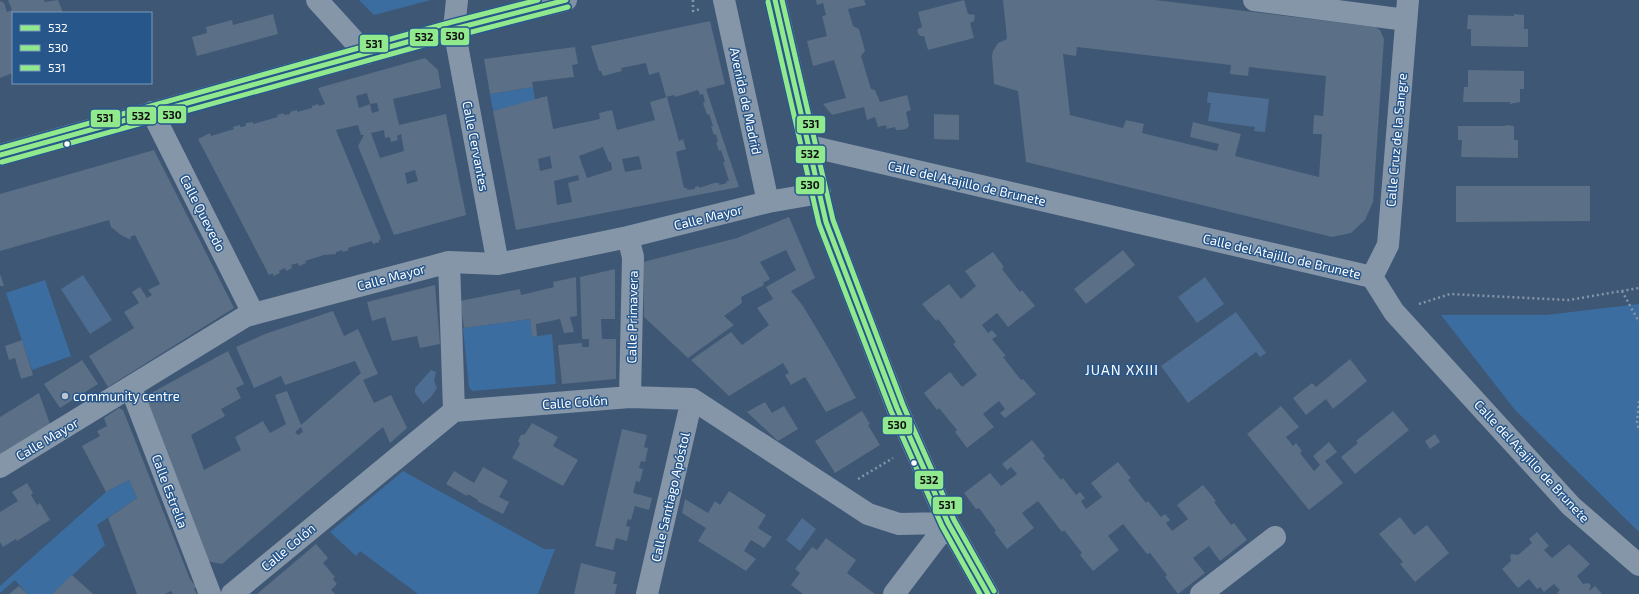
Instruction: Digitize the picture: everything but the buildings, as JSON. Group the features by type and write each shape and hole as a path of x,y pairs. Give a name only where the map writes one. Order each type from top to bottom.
{"main road":[{"path":"0,155 454,29 566,0"}],"street":[{"path":"317,0 366,54"},
{"name":"Calle Cervantes","path":"457,0 454,29 498,264"},
{"name":"Avenida de Madrid","path":"724,0 768,202"},
{"path":"775,0 826,222 897,408 948,523 988,594"},
{"path":"1254,0 1407,10"},
{"name":"Calle Cruz de la Sangre","path":"1372,277 1388,245 1407,10"},
{"name":"Calle Quevedo","path":"152,112 254,313"},
{"name":"Calle del Atajillo de Brunete","path":"809,146 1372,277 1394,312 1571,506 1639,565"},
{"name":"Calle Mayor","path":"0,467 131,388 246,316 254,313 449,262 498,264 628,237 768,202 820,193"},
{"name":"Calle Primavera","path":"628,237 633,257 630,398"},
{"path":"449,262 454,411"},
{"name":"Calle Estrella","path":"131,388 210,594"},
{"name":"Calle Colón","path":"232,594 454,411 630,398 692,399"},
{"path":"692,399 868,514 900,524 948,523"},
{"name":"Calle Santiago Apóstol","path":"647,594 692,399"},
{"path":"894,594 948,523"},
{"path":"1201,594 1275,537"}],"path":[{"path":"693,0 693,11 704,9"},
{"path":"1394,312 1450,294 1569,300 1639,288"},
{"path":"1622,291 1639,322"},
{"path":"1639,400 1637,422 1639,430"},
{"path":"835,492 914,446"}],"shaded area":[{"path":"359,0 431,0 374,15"},
{"path":"533,87 535,100 493,111 490,94"},
{"path":"1208,92 1269,99 1265,132 1254,131 1255,127 1208,121 1211,103 1207,103"},
{"path":"83,275 112,320 90,334 61,289"},
{"path":"1205,277 1224,304 1197,323 1178,297"},
{"path":"45,280 71,356 32,370 6,293"},
{"path":"1639,304 1639,532 1515,410 1441,315 1546,315"},
{"path":"1236,312 1266,353 1260,357 1256,352 1188,403 1161,366"},
{"path":"530,319 532,337 552,334 556,384 472,391 469,387 463,328"},
{"path":"431,370 436,372 434,381 437,388 431,397 423,404 415,393 415,388"},
{"path":"403,471 544,549 555,549 538,594 418,594 360,551 356,556 330,532"},
{"path":"129,480 137,498 97,525 105,545 52,594 27,594 15,580 0,593 0,586 106,492"},
{"path":"802,518 816,529 800,551 786,540"}],"transit line":[{"name":"531","path":"0,148 452,22 538,0"},
{"name":"532","path":"0,155 454,29 566,0"},
{"name":"532","path":"775,0 826,222 897,408 948,523 988,594"},
{"name":"531","path":"782,0 833,220 903,405 954,520 994,591"},
{"name":"530","path":"768,2 819,224 891,411 942,526 980,594"},
{"name":"530","path":"2,162 456,36 568,7"}],"place":[{"name":"community centre","path":"65,396"}],"district":[{"name":"JUAN XXIII","path":"1122,370"}]}
